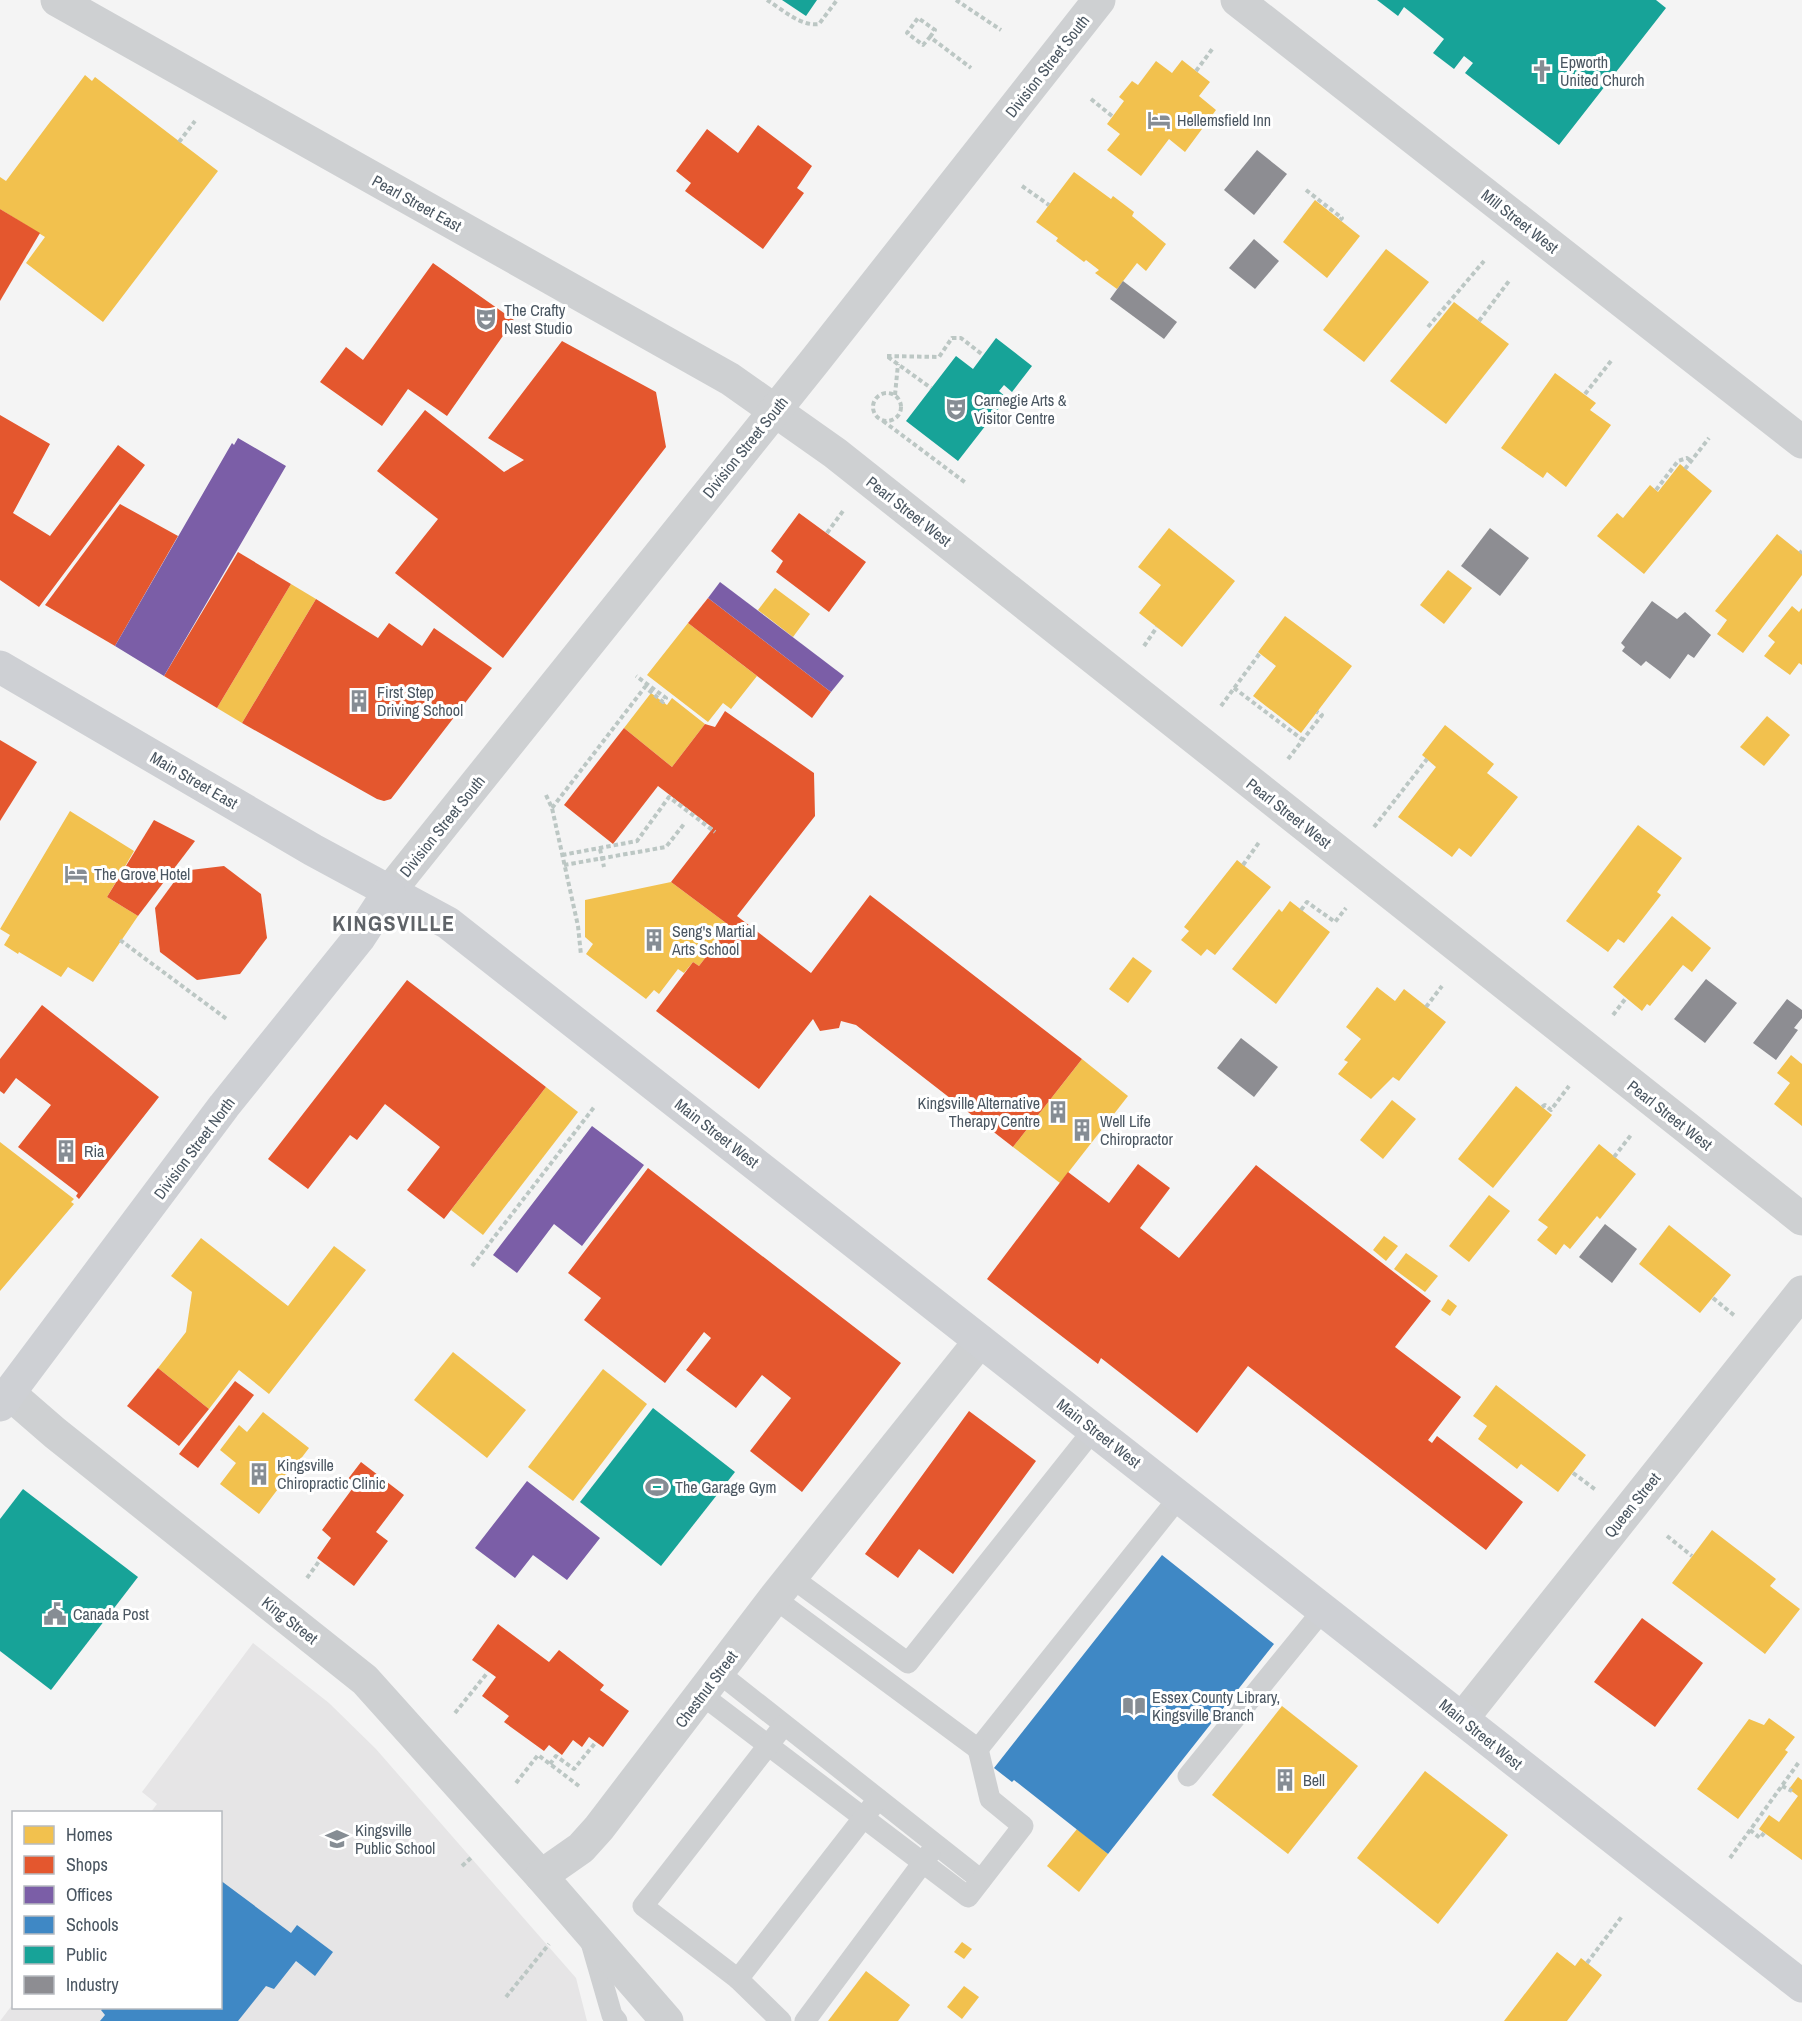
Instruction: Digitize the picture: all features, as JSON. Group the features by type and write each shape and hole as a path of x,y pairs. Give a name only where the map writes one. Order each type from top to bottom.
{"main road":[{"name":"Main Street East","path":"0,667 389,892"},
{"name":"Main Street West","path":"389,892 448,923 1802,1986"},
{"name":"Division Street North","path":"5,1399 224,1106 358,938 389,892"}],"street":[{"name":"Pearl Street East","path":"57,0 730,379 776,409"},
{"name":"Division Street South","path":"389,892 776,409 1099,0"},
{"name":"Mill Street West","path":"1237,0 1802,442"},
{"name":"Pearl Street West","path":"776,409 835,453 1802,1219"},
{"name":"Queen Street","path":"1462,1719 1802,1292"},
{"name":"Chestnut Street","path":"541,1876 581,1848 599,1828 782,1587 980,1341"},
{"name":"King Street","path":"5,1399 55,1433 365,1680 541,1876"},
{"path":"541,1876 667,2021"}],"lane":[{"path":"782,1587 908,1664 1094,1428"},
{"path":"978,1749 1180,1496"},
{"path":"710,1684 768,1745 968,1897 1023,1826 990,1799 978,1749 782,1587"},
{"path":"1188,1776 1323,1610"},
{"path":"710,1684 784,1725 981,1880"},
{"path":"781,2021 738,1979 643,1906 784,1725"},
{"path":"738,1979 878,1799"},
{"path":"806,2021 936,1845"},
{"path":"589,1933 612,2015 617,2021"}],"path":[{"path":"768,0 799,20 815,25 819,24 837,0"},
{"path":"956,0 1001,30"},
{"path":"918,18 935,30 930,37 923,45 907,33 918,18"},
{"path":"930,37 971,68"},
{"path":"1196,71 1213,48"},
{"path":"1091,99 1112,116"},
{"path":"179,142 199,116"},
{"path":"1022,186 1049,205"},
{"path":"1306,190 1342,218 1340,220"},
{"path":"1428,327 1484,261"},
{"path":"1479,321 1509,281"},
{"path":"931,388 887,356 939,357 952,338 961,338 983,355"},
{"path":"1585,394 1611,361"},
{"path":"895,395 898,364"},
{"path":"883,421 894,420 900,412 901,403 895,395 885,392 874,401 873,411 883,421 966,483"},
{"path":"1685,469 1710,438"},
{"path":"1656,490 1678,461 1687,458 1691,461"},
{"path":"827,533 843,511"},
{"path":"1144,646 1157,627"},
{"path":"1221,706 1260,653"},
{"path":"552,808 645,687 663,702 666,698 636,676"},
{"path":"1234,688 1274,715 1302,740"},
{"path":"1288,759 1322,715 1317,712"},
{"path":"1374,827 1427,759"},
{"path":"546,795 552,808 579,926 581,955"},
{"path":"562,855 637,841 669,797 716,832"},
{"path":"564,866 666,847 684,824"},
{"path":"1243,865 1260,841"},
{"path":"600,849 604,867"},
{"path":"1301,910 1307,902 1335,922 1346,908"},
{"path":"120,940 228,1020"},
{"path":"1426,1007 1442,986"},
{"path":"1613,1015 1626,998"},
{"path":"1542,1107 1545,1105 1551,1110 1569,1086"},
{"path":"472,1266 595,1106"},
{"path":"1614,1157 1631,1135"},
{"path":"1713,1298 1735,1316"},
{"path":"1573,1473 1596,1491"},
{"path":"1666,1536 1692,1556"},
{"path":"307,1578 320,1560"},
{"path":"455,1713 488,1672"},
{"path":"550,1764 556,1756 574,1769 596,1742"},
{"path":"516,1783 538,1755 579,1786"},
{"path":"1730,1858 1799,1762"},
{"path":"1782,1786 1792,1791"},
{"path":"1750,1830 1760,1838 1764,1833"},
{"path":"462,1866 475,1854"},
{"path":"1587,1963 1623,1915"},
{"path":"506,1997 552,1941"}],"shaded area":[{"name":"Kingsville Public School","path":"253,1643 329,1703 376,1749 576,1978 587,2021 0,2021 12,2005 12,2009 222,2009 222,1811 152,1811 157,1804 142,1792"}],"building: Homes":[{"name":"Hellemsfield Inn","path":"1182,60 1210,82 1199,96 1216,110 1185,152 1169,139 1141,176 1107,150 1120,134 1107,124 1124,101 1119,97 1132,81 1138,85 1156,61 1172,73"},
{"path":"85,75 92,81 95,77 218,171 103,322 26,263 45,237 0,209 0,177 6,181"},
{"path":"1074,172 1111,199 1113,196 1134,212 1132,216 1166,244 1146,271 1137,263 1117,289 1095,273 1099,270 1056,241 1058,238 1036,222"},
{"path":"1315,200 1360,236 1327,278 1283,242"},
{"path":"1386,249 1429,282 1364,362 1323,330"},
{"path":"1454,302 1509,344 1446,424 1390,381"},
{"path":"1555,373 1596,403 1590,410 1611,425 1566,487 1547,472 1543,478 1501,448"},
{"path":"1680,464 1712,491 1644,574 1597,536 1617,513 1623,518 1650,485 1658,492"},
{"path":"1169,528 1235,581 1182,647 1139,613 1161,585 1138,567"},
{"path":"1777,534 1802,554 1802,575 1743,653 1717,634 1727,620 1715,611"},
{"path":"1448,570 1472,588 1444,624 1420,605"},
{"path":"291,584 316,599 242,723 217,708"},
{"path":"775,588 810,614 793,637 758,610"},
{"path":"1792,606 1799,612 1802,608 1802,665 1799,663 1790,675 1764,656 1775,642 1768,636"},
{"path":"1285,616 1352,666 1301,733 1253,696 1276,666 1258,652"},
{"path":"688,623 757,676 731,709 723,703 708,722 647,675"},
{"path":"651,693 667,705 672,698 705,724 672,767 624,728"},
{"path":"1767,716 1790,735 1764,766 1740,747"},
{"path":"1445,725 1494,764 1487,773 1518,797 1471,857 1459,848 1452,857 1398,817 1436,767 1422,755"},
{"name":"The Grove Hotel","path":"70,811 134,851 107,897 138,916 93,982 68,967 61,977 19,952 18,954 4,945 10,935 0,929"},
{"path":"1638,825 1682,858 1657,892 1661,895 1624,943 1618,939 1608,952 1566,921"},
{"path":"1237,860 1271,887 1215,955 1207,949 1201,956 1181,940 1189,931 1184,927"},
{"name":"Seng's Martial Arts School","path":"671,882 730,926 699,966 693,962 684,973 678,969 659,994 654,990 646,999 586,954 593,944 585,937 585,900"},
{"path":"1290,901 1330,932 1276,1004 1232,969 1279,909 1282,912"},
{"path":"1672,916 1711,948 1692,972 1683,965 1650,1006 1647,1004 1642,1011 1613,987"},
{"path":"1133,957 1152,971 1128,1003 1109,989"},
{"path":"1377,987 1395,1001 1404,989 1446,1022 1399,1081 1393,1077 1371,1099 1338,1074 1348,1062 1344,1060 1361,1039 1346,1027"},
{"path":"1791,1055 1802,1064 1802,1126 1774,1104 1790,1083 1777,1073"},
{"path":"1082,1059 1128,1096 1060,1183 1013,1147"},
{"path":"1516,1086 1552,1115 1493,1188 1458,1159"},
{"path":"546,1087 578,1112 483,1235 451,1210"},
{"path":"1392,1100 1416,1119 1383,1159 1360,1140"},
{"path":"0,1142 74,1199 71,1202 74,1204 0,1291"},
{"path":"1599,1144 1636,1174 1600,1219 1597,1216 1570,1249 1564,1244 1556,1255 1537,1240 1548,1227 1538,1220"},
{"path":"1489,1195 1510,1211 1469,1262 1449,1246"},
{"path":"1669,1225 1731,1275 1700,1313 1639,1264"},
{"path":"1384,1236 1398,1246 1386,1261 1373,1250"},
{"path":"201,1238 288,1306 334,1246 366,1270 269,1394 239,1370 209,1409 158,1368 186,1332 192,1292 171,1276"},
{"path":"1406,1253 1438,1276 1425,1292 1394,1269"},
{"path":"1448,1299 1457,1306 1450,1316 1441,1310"},
{"path":"453,1352 526,1410 487,1458 414,1400"},
{"path":"603,1369 647,1404 573,1501 528,1467"},
{"path":"1496,1385 1586,1455 1558,1492 1521,1464 1517,1469 1478,1439 1487,1426 1473,1416"},
{"name":"Kingsville Chiropractic Clinic","path":"263,1412 309,1448 259,1514 220,1484 236,1463 220,1450 239,1425 247,1432"},
{"path":"1712,1530 1776,1579 1770,1586 1800,1609 1765,1654 1672,1583"},
{"name":"Bell","path":"1282,1706 1358,1766 1288,1854 1212,1795"},
{"path":"1769,1718 1795,1737 1785,1750 1788,1752 1738,1819 1697,1789 1749,1719 1764,1725"},
{"path":"1425,1771 1508,1835 1438,1924 1357,1858"},
{"path":"1798,1777 1802,1780 1802,1860 1759,1829 1769,1815 1779,1822 1798,1796 1789,1789"},
{"path":"1077,1829 1108,1854 1079,1892 1047,1866"},
{"path":"962,1942 972,1949 964,1959 954,1952"},
{"path":"1557,1952 1575,1966 1581,1958 1602,1975 1567,2021 1504,2021"},
{"path":"866,1971 910,2005 898,2021 828,2021"},
{"path":"964,1986 979,1997 962,2019 947,2007"}],"building: Shops":[{"path":"758,125 812,166 797,188 804,193 763,249 685,191 691,183 676,171 707,129 738,153"},
{"path":"0,209 40,233 0,301"},
{"path":"433,263 514,320 447,416 408,389 382,426 320,382 346,347 363,360"},
{"path":"562,341 656,392 666,447 503,658 395,573 438,519 377,471 425,410 504,472 524,460 488,438"},
{"path":"0,415 50,444 13,513 50,536 118,445 145,465 39,607 0,580"},
{"path":"120,504 178,536 115,646 45,605"},
{"path":"799,513 866,562 829,612 776,572 783,561 771,551"},
{"path":"238,552 291,584 217,708 164,676"},
{"path":"708,598 831,692 812,718 688,623"},
{"path":"316,599 378,638 389,623 422,646 434,628 492,668 391,799 384,801 377,799 242,723"},
{"path":"725,711 814,773 815,816 737,916 811,973 870,895 1082,1059 1013,1147 856,1025 841,1021 839,1028 820,1031 813,1019 759,1089 656,1011 693,962 699,966 730,926 671,882 713,828 658,786 613,844 564,805 624,728 672,767 705,724 715,727"},
{"path":"0,740 37,762 0,821"},
{"path":"154,820 195,841 138,916 107,897"},
{"path":"224,866 261,894 267,938 240,974 197,980 160,952 155,908 182,871"},
{"path":"407,980 546,1087 444,1219 407,1190 440,1147 385,1104 357,1140 350,1135 308,1189 268,1159"},
{"path":"42,1005 159,1097 79,1199 76,1196 78,1193 18,1147 51,1105 16,1078 4,1094 0,1091 0,1059"},
{"path":"1138,1164 1170,1188 1140,1228 1179,1258 1256,1165 1431,1301 1395,1347 1461,1397 1428,1440 1432,1443 1437,1436 1523,1502 1486,1550 1248,1366 1197,1433 1101,1358 1098,1364 987,1279 1068,1172 1109,1203"},
{"path":"648,1168 901,1363 802,1492 750,1451 791,1398 762,1375 736,1408 686,1370 711,1338 704,1332 665,1383 584,1320 601,1298 568,1273"},
{"path":"158,1368 209,1409 179,1446 127,1406"},
{"path":"235,1381 254,1395 198,1468 179,1454"},
{"path":"969,1411 1036,1461 953,1574 919,1549 898,1578 865,1554"},
{"path":"361,1462 404,1495 376,1532 388,1541 354,1586 317,1558 331,1538 322,1530 355,1485 348,1479"},
{"path":"1642,1618 1703,1663 1655,1727 1594,1682"},
{"path":"498,1624 549,1662 559,1650 604,1685 600,1690 629,1711 603,1747 589,1737 582,1747 573,1740 562,1755 549,1745 544,1751 504,1722 509,1716 482,1696 496,1677 472,1660"}],"building: Offices":[{"path":"238,438 286,466 164,676 115,646 232,443 234,445"},
{"path":"720,582 844,676 831,692 708,598"},
{"path":"592,1126 644,1165 582,1246 554,1224 517,1273 493,1255"},
{"path":"527,1481 600,1538 567,1580 533,1555 515,1578 475,1548"}],"building: Schools":[{"name":"Essex County Library, Kingsville Branch","path":"1162,1555 1274,1644 1108,1854 1014,1780 1012,1782 994,1768"},
{"path":"222,1881 291,1933 297,1925 333,1952 315,1976 296,1961 274,1989 266,1986 238,2021 100,2021 105,2015 101,2010 222,2009"}],"building: Public":[{"path":"782,0 817,0 806,16"},
{"name":"Epworth United Church","path":"1377,0 1656,0 1666,8 1559,145 1465,73 1473,63 1464,56 1454,69 1433,53 1444,39 1404,7 1398,16"},
{"name":"Carnegie Arts & Visitor Centre","path":"996,338 1032,366 1012,392 1004,385 999,391 1007,398 958,461 906,421 956,356 973,369"},
{"name":"The Garage Gym","path":"653,1408 735,1472 661,1566 580,1502"},
{"name":"Canada Post","path":"23,1489 138,1577 51,1690 0,1651 0,1519"}],"building: Industry":[{"path":"1257,150 1287,174 1254,215 1224,190"},
{"path":"1254,239 1279,261 1255,289 1229,268"},
{"path":"1123,281 1177,322 1164,339 1110,299"},
{"path":"1490,528 1529,558 1500,596 1461,566"},
{"path":"1652,601 1677,619 1685,612 1711,635 1694,658 1688,654 1670,679 1646,661 1641,666 1622,651 1625,647 1621,643"},
{"path":"1706,979 1737,1003 1705,1043 1674,1019"},
{"path":"1787,999 1802,1010 1802,1018 1794,1028 1798,1030 1776,1060 1753,1043"},
{"path":"1241,1038 1278,1067 1254,1097 1217,1068"},
{"path":"1605,1224 1637,1249 1612,1283 1579,1257"}],"place":[{"name":"Epworth United Church","path":"1542,71"},
{"name":"Hellemsfield Inn","path":"1159,120"},
{"name":"The Crafty Nest Studio","path":"486,319"},
{"name":"Carnegie Arts & Visitor Centre","path":"956,409"},
{"name":"First Step Driving School","path":"359,701"},
{"name":"The Grove Hotel","path":"76,874"},
{"name":"Seng's Martial Arts School","path":"654,940"},
{"name":"Kingsville Alternative Therapy Centre","path":"1058,1112"},
{"name":"Well Life Chiropractor","path":"1082,1130"},
{"name":"Ria","path":"66,1151"},
{"name":"Kingsville Chiropractic Clinic","path":"259,1474"},
{"name":"The Garage Gym","path":"657,1487"},
{"name":"Canada Post","path":"55,1614"},
{"name":"Essex County Library, Kingsville Branch","path":"1134,1706"},
{"name":"Bell","path":"1285,1780"},
{"name":"Kingsville Public School","path":"337,1839"}],"district":[{"name":"KINGSVILLE","path":"394,923"}]}
